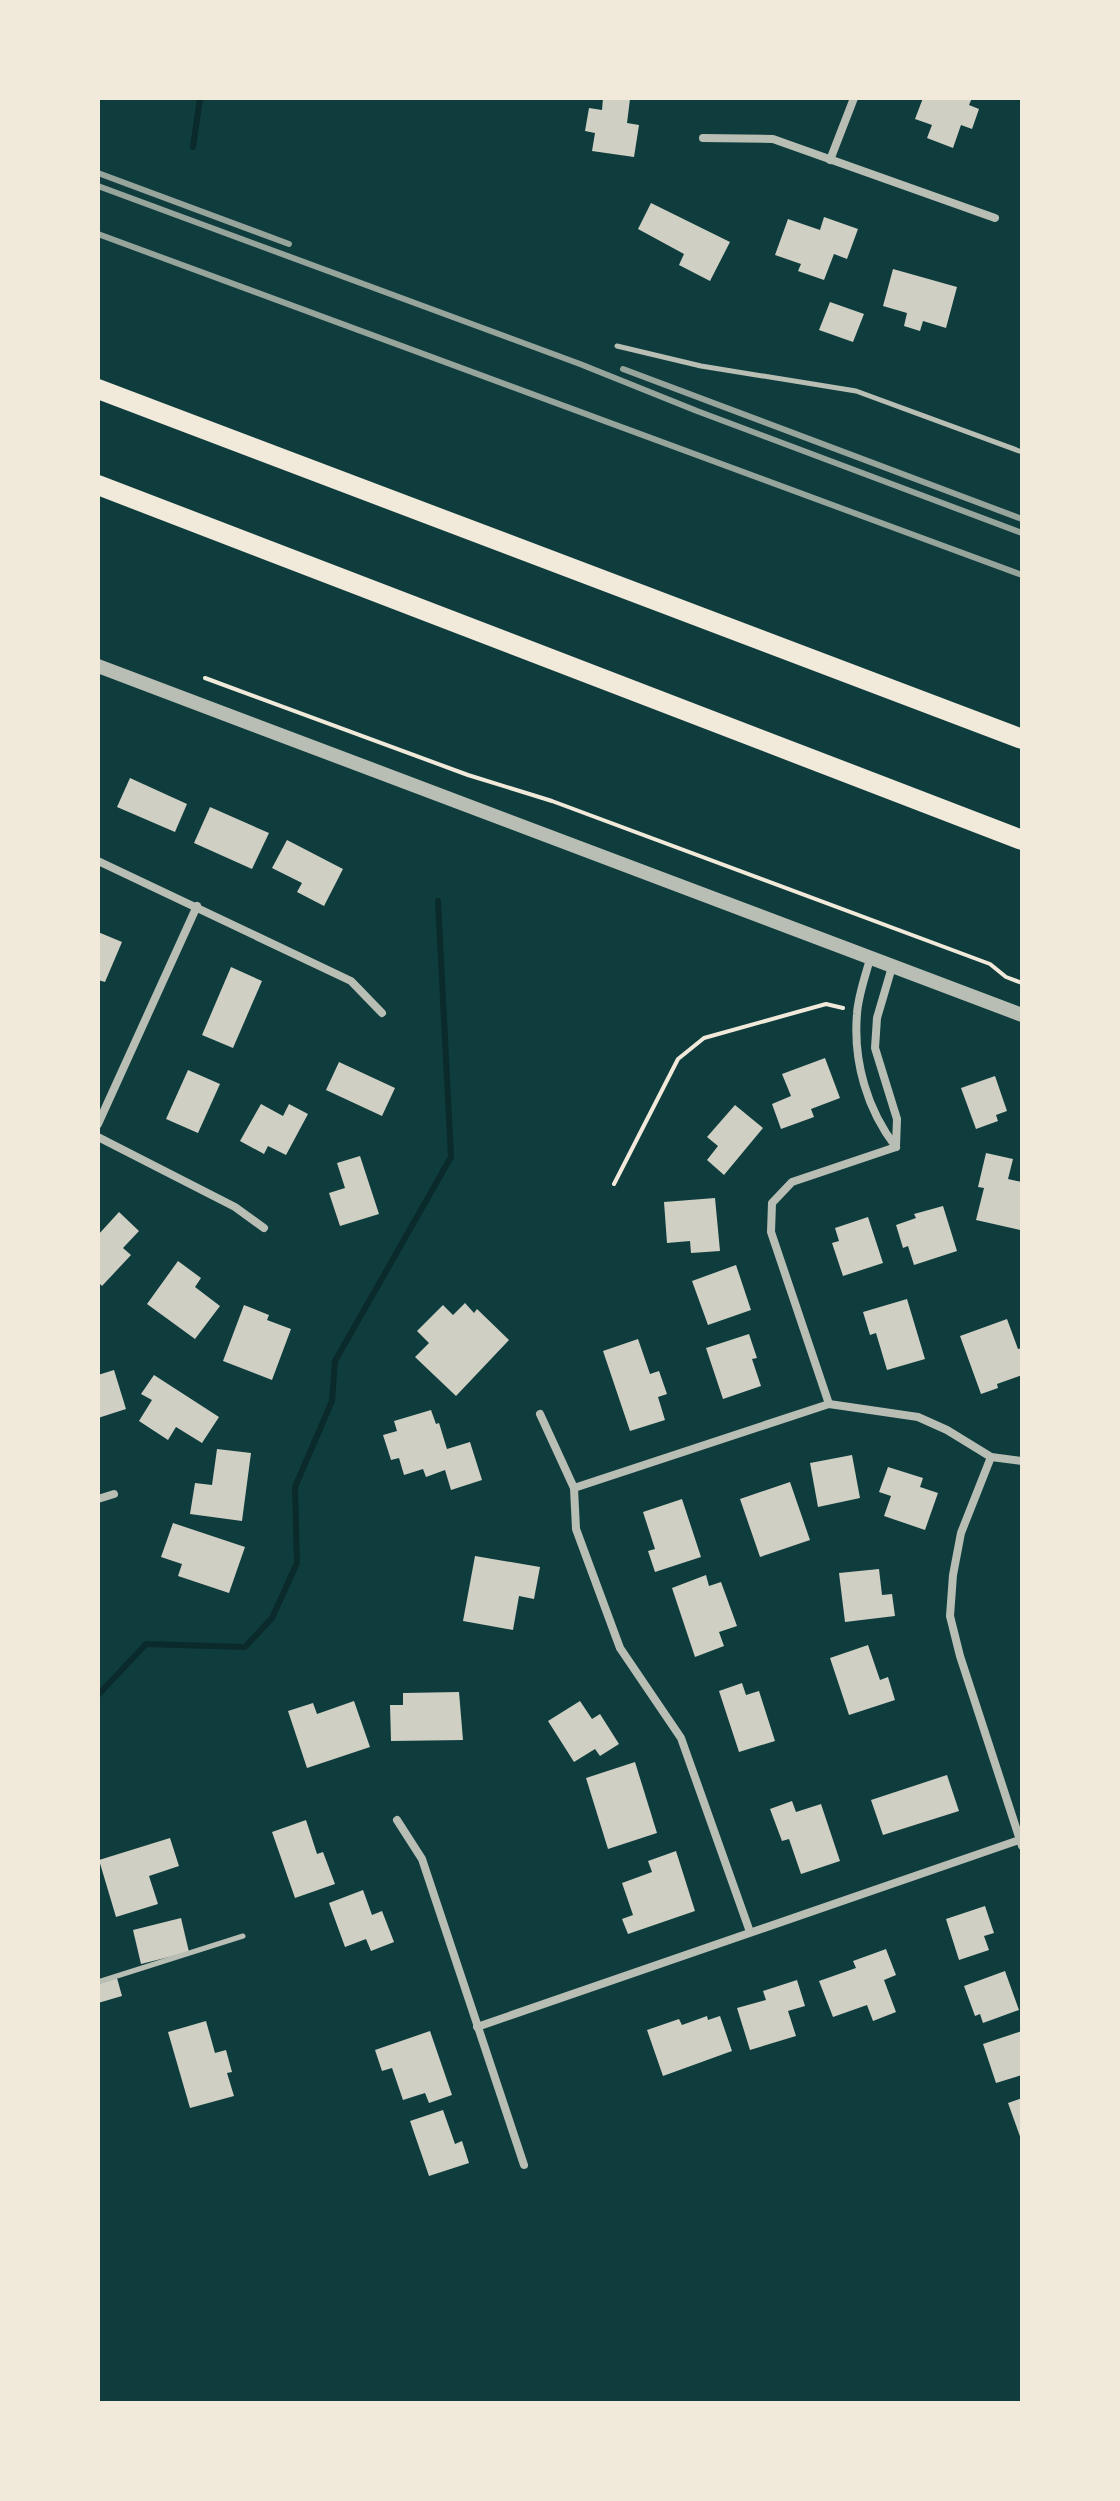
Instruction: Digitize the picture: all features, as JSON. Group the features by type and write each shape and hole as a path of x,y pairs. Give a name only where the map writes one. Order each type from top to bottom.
{"highway":[{"path":"98,389 1022,739"},
{"path":"98,485 1022,840"}],"street":[{"path":"830,160 854,98"},
{"path":"703,138 773,139 995,218"},
{"path":"98,666 1022,1015"},
{"path":"98,861 351,981 382,1013"},
{"path":"98,1124 197,906"},
{"path":"870,959 857,1011 857,1057 878,1125 896,1147"},
{"path":"892,967 877,1018 875,1048 897,1119 896,1147"},
{"path":"98,1137 235,1207 264,1228"},
{"path":"829,1404 771,1232 772,1203 792,1182 896,1147"},
{"path":"574,1488 829,1404 918,1417 947,1430 991,1457 1022,1461"},
{"path":"540,1414 574,1488 576,1529 620,1648 681,1738 750,1932"},
{"path":"477,2027 1021,1842 960,1656 950,1616 953,1575 961,1533 991,1457"},
{"path":"98,1499 114,1494"},
{"path":"397,1820 422,1859 524,2165"}],"lane":[{"path":"617,346 701,366 856,391 1022,452"},
{"path":"98,1982 243,1936"}],"path":[{"path":"205,678 468,775 552,801 990,964 1006,977 1022,983"},
{"path":"614,1184 678,1059 704,1038 826,1004 857,1011"}],"building":[{"path":"603,98 630,99 627,123 639,125 634,157 592,151 595,133 585,131 589,108 602,110"},
{"path":"923,98 972,98 969,105 979,109 972,129 961,125 953,148 927,138 932,125 915,119"},
{"path":"651,203 730,242 710,281 679,265 684,254 638,229"},
{"path":"824,217 858,229 847,259 834,254 824,280 798,271 801,264 775,255 788,219 820,230"},
{"path":"893,269 957,287 946,328 923,321 920,331 904,326 907,313 883,306"},
{"path":"830,302 864,314 853,342 819,330"},
{"path":"130,778 187,804 175,832 117,807"},
{"path":"210,807 269,833 252,869 194,843"},
{"path":"287,840 343,869 324,906 297,892 302,883 272,868"},
{"path":"98,932 122,942 105,982 98,980"},
{"path":"231,967 262,981 233,1048 202,1035"},
{"path":"825,1058 840,1098 811,1109 814,1117 781,1129 772,1104 791,1096 782,1074"},
{"path":"339,1062 395,1088 382,1116 326,1090"},
{"path":"188,1070 220,1084 198,1133 166,1119"},
{"path":"995,1076 1007,1111 996,1115 998,1121 976,1129 961,1088"},
{"path":"261,1104 283,1116 289,1104 308,1114 286,1155 268,1146 264,1154 240,1141"},
{"path":"735,1105 763,1128 724,1175 707,1160 718,1146 707,1137"},
{"path":"986,1153 1013,1159 1008,1179 1022,1182 1020,1230 976,1220 984,1188 978,1187"},
{"path":"360,1156 379,1214 340,1226 329,1193 345,1188 337,1163"},
{"path":"715,1198 720,1251 691,1253 690,1241 667,1243 664,1202"},
{"path":"943,1206 957,1251 914,1265 908,1246 903,1248 896,1225 916,1218 914,1214"},
{"path":"119,1212 139,1231 123,1248 131,1255 102,1286 98,1282 98,1235"},
{"path":"868,1217 883,1263 843,1276 832,1243 839,1241 835,1228"},
{"path":"178,1261 201,1278 195,1287 220,1306 195,1339 147,1304"},
{"path":"736,1265 751,1310 708,1325 692,1281"},
{"path":"907,1299 925,1359 887,1370 876,1333 870,1335 863,1312"},
{"path":"465,1303 474,1313 477,1309 509,1340 456,1396 415,1357 429,1343 417,1331 443,1305 453,1315"},
{"path":"244,1305 269,1315 267,1320 291,1329 272,1380 223,1361"},
{"path":"1007,1319 1018,1349 1022,1348 1022,1375 981,1394 960,1336"},
{"path":"749,1334 757,1358 752,1359 761,1386 723,1399 706,1348"},
{"path":"638,1339 650,1374 659,1371 667,1394 658,1397 665,1420 630,1431 603,1351"},
{"path":"114,1370 126,1409 98,1418 98,1375"},
{"path":"154,1375 219,1417 202,1443 176,1427 168,1440 139,1421 152,1400 141,1394"},
{"path":"431,1410 436,1424 439,1423 447,1449 470,1442 482,1480 451,1490 445,1470 426,1477 423,1469 404,1475 399,1458 391,1460 383,1435 397,1431 394,1421"},
{"path":"217,1449 251,1453 242,1521 190,1514 195,1483 212,1485"},
{"path":"852,1455 860,1498 818,1507 810,1463"},
{"path":"888,1467 923,1478 920,1487 938,1493 925,1530 884,1516 891,1496 879,1492"},
{"path":"790,1482 810,1540 760,1557 740,1499"},
{"path":"682,1499 701,1557 655,1572 648,1551 655,1549 643,1512"},
{"path":"173,1523 245,1547 229,1593 178,1576 182,1564 161,1557"},
{"path":"475,1556 540,1567 534,1599 519,1596 513,1630 463,1621"},
{"path":"879,1569 882,1595 892,1594 895,1616 845,1622 839,1573"},
{"path":"706,1575 709,1586 721,1582 737,1626 719,1632 724,1646 695,1657 672,1588"},
{"path":"868,1645 880,1680 888,1677 895,1700 849,1715 830,1658"},
{"path":"742,1683 746,1695 759,1691 775,1741 739,1752 719,1691"},
{"path":"459,1692 463,1740 391,1741 390,1705 403,1705 403,1693"},
{"path":"354,1701 370,1747 307,1768 288,1711 313,1703 317,1714"},
{"path":"580,1701 592,1719 600,1714 619,1744 600,1756 595,1749 574,1762 548,1721"},
{"path":"635,1762 657,1833 608,1849 586,1778"},
{"path":"947,1775 959,1811 883,1835 871,1800"},
{"path":"792,1801 796,1812 821,1804 840,1861 801,1874 789,1839 782,1841 770,1809"},
{"path":"306,1820 317,1854 323,1852 335,1884 295,1898 272,1832"},
{"path":"170,1838 179,1866 149,1876 158,1904 116,1917 99,1860"},
{"path":"676,1851 695,1911 628,1934 622,1919 633,1915 622,1883 652,1872 648,1861"},
{"path":"363,1890 372,1915 382,1911 394,1942 371,1951 366,1939 345,1947 329,1903"},
{"path":"985,1906 994,1933 984,1936 989,1950 959,1960 946,1919"},
{"path":"181,1918 189,1952 141,1964 133,1930"},
{"path":"886,1949 896,1975 884,1980 896,2012 873,2021 867,2005 833,2017 819,1981 856,1968 853,1961"},
{"path":"1005,1971 1019,2010 983,2023 980,2014 975,2016 964,1986"},
{"path":"117,1978 122,1996 98,2003 98,1984"},
{"path":"797,1980 805,2006 788,2011 796,2036 750,2050 737,2008 766,2000 763,1991"},
{"path":"707,2016 708,2020 720,2016 732,2051 663,2076 647,2030 679,2019 682,2025"},
{"path":"206,2021 215,2053 226,2050 232,2072 227,2073 234,2096 190,2108 168,2032"},
{"path":"430,2031 452,2095 429,2103 425,2093 403,2100 392,2068 382,2071 375,2050"},
{"path":"1022,2031 1022,2075 996,2083 983,2044"},
{"path":"1022,2098 1022,2142 1008,2103"},
{"path":"443,2110 455,2144 462,2141 469,2163 429,2176 410,2121"}],"waterway":[{"path":"193,147 200,98"},
{"path":"98,1695 146,1644 245,1647 272,1618 297,1563 295,1487 332,1401 335,1361 451,1157 438,901"}],"railway":[{"path":"98,173 289,244"},
{"path":"98,186 580,364 1022,533"},
{"path":"98,234 1022,575"},
{"path":"623,369 1022,519"}]}
